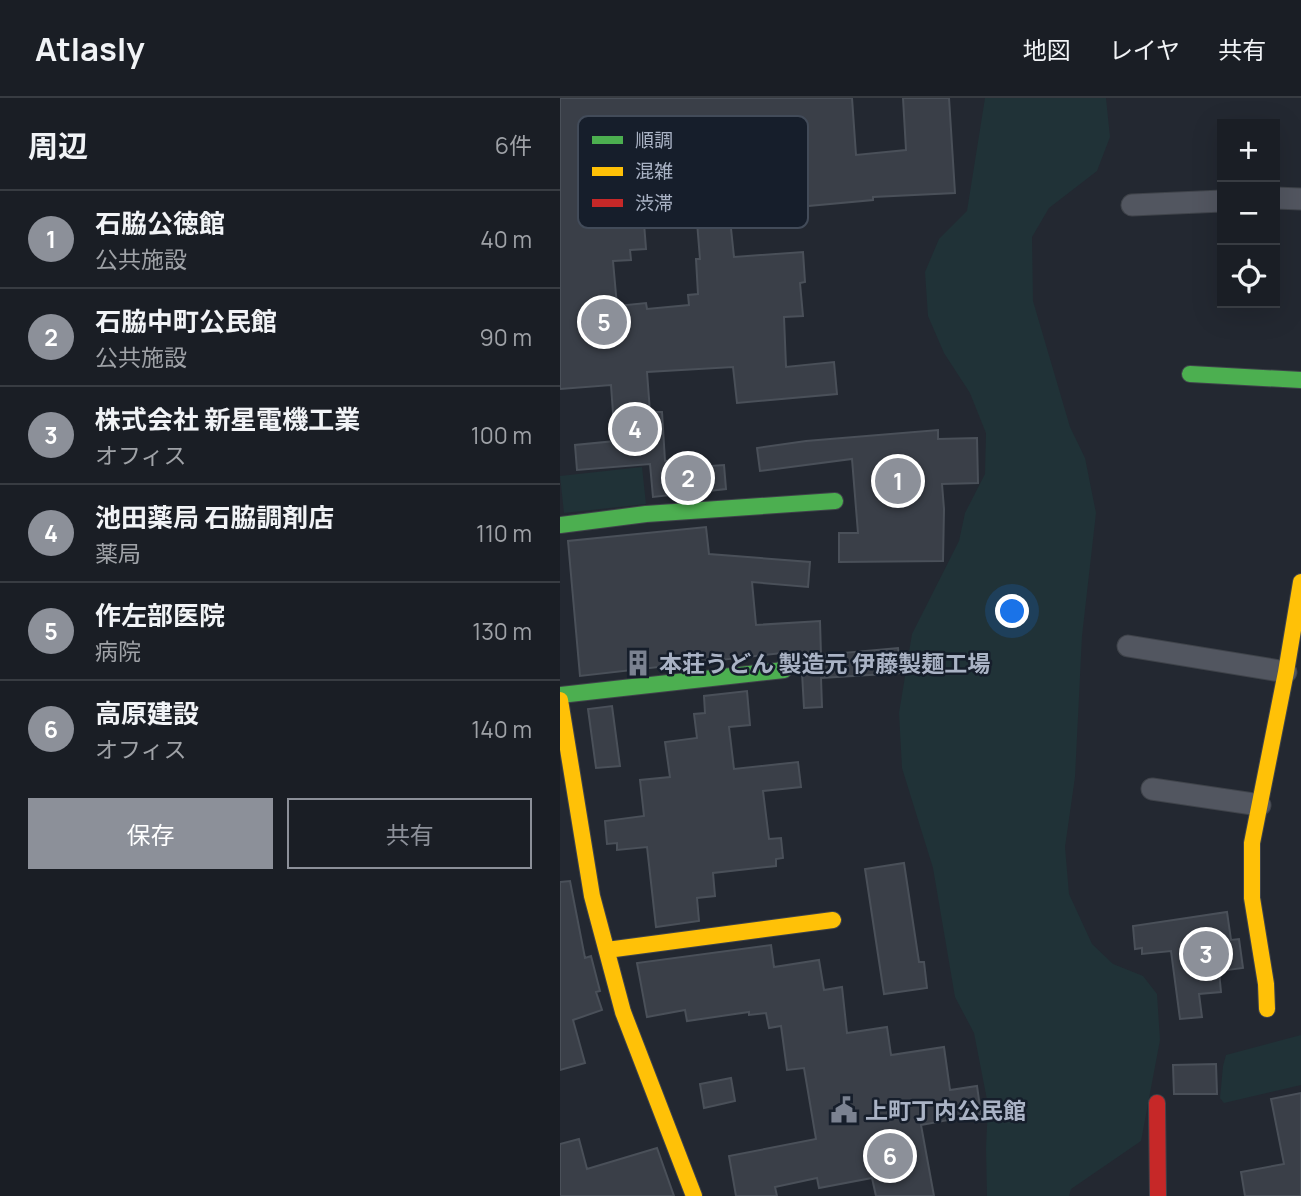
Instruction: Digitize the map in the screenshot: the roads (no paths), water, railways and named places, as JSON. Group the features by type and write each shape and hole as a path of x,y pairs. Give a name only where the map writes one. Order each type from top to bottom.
{"street":[{"path":"1280,198 1301,199"},
{"path":"1132,205 1217,201"},
{"path":"1190,374 1301,380"},
{"path":"560,525 646,514 835,501"},
{"path":"1267,1009 1266,984 1252,898 1252,843 1300,603 1301,582"},
{"path":"1128,646 1286,672"},
{"path":"694,1196 624,1012 592,896 560,698 784,670"},
{"path":"1152,789 1260,805"},
{"path":"607,950 833,920"},
{"path":"1157,1104 1158,1196"}],"place":[{"name":"作左部医院","path":"604,322"},
{"name":"池田薬局 石脇調剤店","path":"635,429"},
{"name":"石脇中町公民館","path":"688,478"},
{"name":"石脇公徳館","path":"898,481"},
{"name":"本荘うどん 製造元 伊藤製麺工場","path":"638,663"},
{"name":"株式会社 新星電機工業","path":"1206,954"},
{"name":"上町丁内公民館","path":"844,1110"},
{"name":"高原建設","path":"890,1156"}]}
